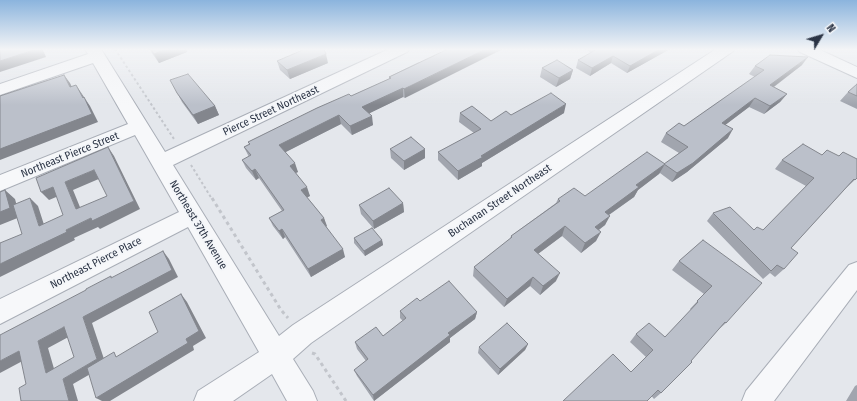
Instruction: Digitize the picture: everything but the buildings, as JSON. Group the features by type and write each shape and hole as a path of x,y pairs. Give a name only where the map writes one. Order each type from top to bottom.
{"street":[{"path":"0,90 58,68"},
{"name":"Northeast 37th Avenue","path":"103,68 140,126 303,401"},
{"name":"Pierce Street Northeast","path":"161,162 362,68"},
{"name":"Buchanan Street Northeast","path":"208,401 276,356 302,334 699,68"},
{"path":"846,68 857,73"},
{"name":"Northeast Pierce Street","path":"0,183 140,126"},
{"name":"Northeast Pierce Place","path":"0,312 192,215"},
{"path":"756,401 857,272"}],"path":[{"path":"116,68 175,140"},
{"path":"189,162 281,310"},
{"path":"310,352 315,354 346,401"}]}
